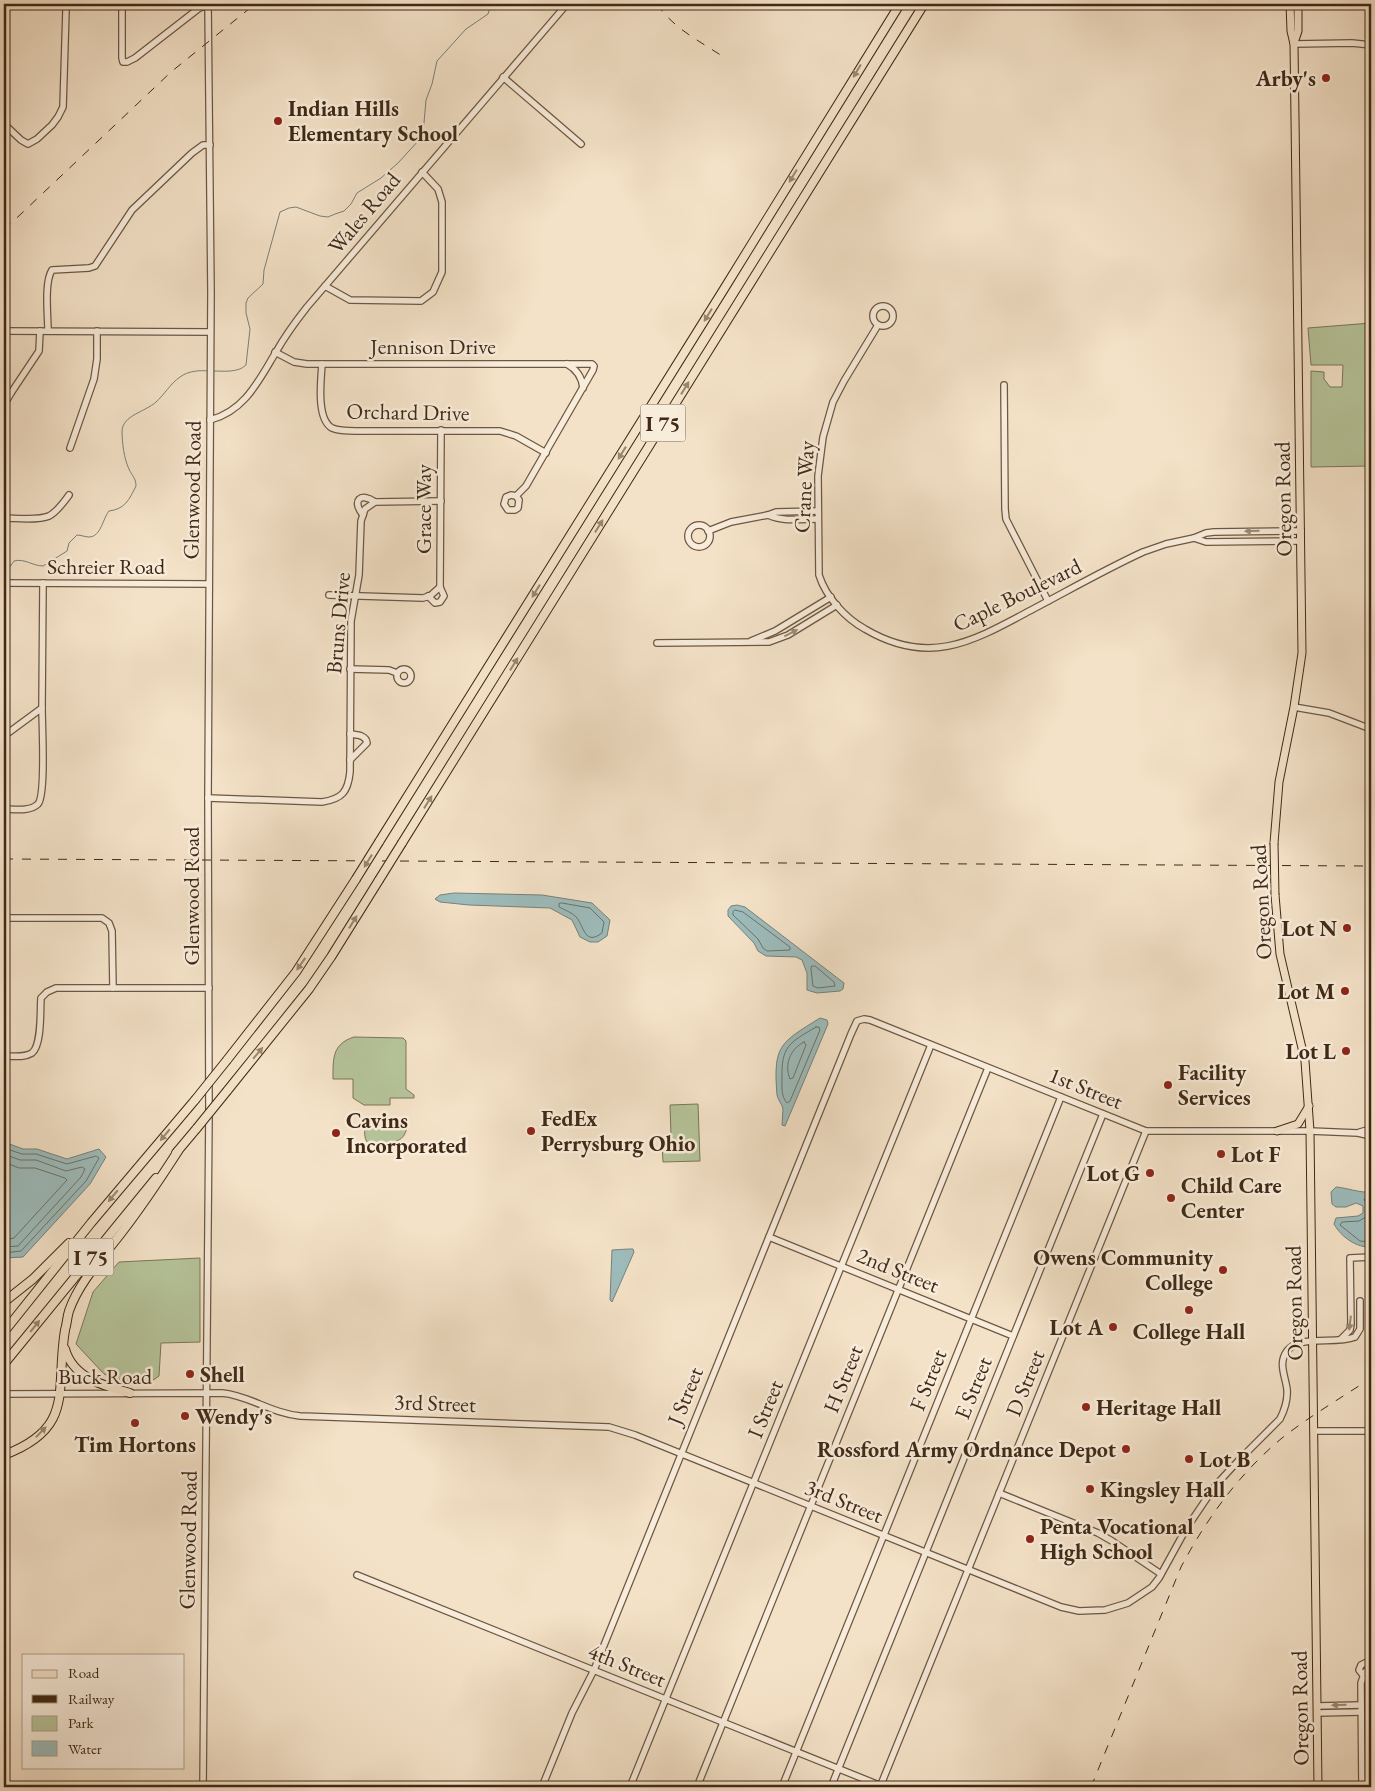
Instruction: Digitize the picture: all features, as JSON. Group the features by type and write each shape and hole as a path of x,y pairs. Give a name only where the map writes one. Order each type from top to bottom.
{"highway":[{"path":"883,29 894,4"},
{"name":"I 75","path":"4,1332 91,1223 195,1100 296,972 719,298 900,4"},
{"name":"I 75","path":"4,1364 309,989 331,957 924,4"},
{"path":"908,31 930,4"},
{"path":"4,1455 34,1440 50,1423 57,1411 61,1394 64,1342 69,1312 82,1285 149,1196 178,1151"},
{"path":"4,1302 34,1279 91,1223"},
{"path":"64,1342 68,1358 77,1370 90,1380 130,1394"}],"main road":[{"name":"Oregon Road","path":"1290,4 1291,31 1294,44 1302,653 1294,707 1280,774 1274,843 1276,924 1280,954 1305,1061 1309,1106 1318,1787"},
{"name":"Oregon Road","path":"1294,44 1298,31 1298,4"},
{"path":"1277,1131 1298,1124 1309,1106"}],"street":[{"path":"122,4 122,58 123,62 127,62 135,58 198,9 208,4"},
{"name":"Glenwood Road","path":"203,1787 209,988 210,145 208,4"},
{"name":"Wales Road","path":"210,420 224,414 251,394 295,322 567,4"},
{"path":"4,124 20,140 28,144 42,135 62,112 66,10"},
{"path":"1294,44 1352,42 1371,45"},
{"path":"503,77 581,144"},
{"path":"48,331 48,284 49,274 52,270 95,266 132,210 192,153 204,145 210,145"},
{"path":"325,286 350,300 421,301 433,292 442,272 442,202 438,190 422,172"},
{"name":"Crane Way","path":"834,601 821,582 819,575 819,463 826,424 833,402 878,325"},
{"path":"4,331 210,332"},
{"path":"4,405 39,351 40,331"},
{"path":"70,448 94,380 97,359 97,331"},
{"name":"Jennison Drive","path":"276,352 294,362 322,364 565,363 593,365 593,370 583,388"},
{"path":"516,496 526,486 583,388 577,372 565,363"},
{"name":"Orchard Drive","path":"322,364 322,414 326,423 333,428 356,431 500,431 516,436 546,453"},
{"path":"1004,386 1006,519 1048,601"},
{"path":"4,393 11,393"},
{"name":"Grace Way","path":"440,587 441,430"},
{"path":"4,518 49,516 59,508 68,495"},
{"name":"Bruns Drive","path":"208,798 316,802 329,801 341,795 347,788 350,760 351,621 360,561 363,515 357,507 359,499 367,497 375,502 441,501"},
{"path":"363,515 367,507 375,502"},
{"path":"708,530 731,522 783,511 818,511"},
{"path":"768,515 774,518 785,519 818,519"},
{"name":"Caple Boulevard","path":"834,601 861,627 882,639 910,647 954,646 975,639 1143,552 1166,544 1214,532 1301,531"},
{"name":"Caple Boulevard","path":"1194,538 1206,542 1301,541"},
{"name":"Schreier Road","path":"4,583 208,584"},
{"path":"4,809 29,808 38,804 40,798 42,778 42,583"},
{"path":"329,595 410,598 428,596 440,587 444,596 440,602 432,601 428,596"},
{"path":"744,642 761,638 834,601"},
{"path":"657,643 765,642 779,639 800,628 834,601"},
{"path":"350,669 389,670 397,673"},
{"path":"1294,707 1329,713 1371,729"},
{"path":"4,736 42,708"},
{"path":"350,734 363,736 368,743 350,760"},
{"path":"4,918 102,918 109,923 112,931 113,988"},
{"path":"1371,960 1369,960 1371,1084"},
{"path":"4,1056 22,1057 32,1052 38,1043 41,998 47,992 56,988 209,988"},
{"name":"1st Street","path":"861,1019 870,1020 1146,1131 1310,1131 1358,1133"},
{"name":"J Street","path":"542,1787 574,1707 594,1670 855,1024 861,1019"},
{"name":"I Street","path":"630,1787 931,1044"},
{"name":"H Street","path":"697,1787 988,1068"},
{"name":"F Street","path":"782,1787 1061,1097"},
{"name":"E Street","path":"830,1787 1103,1114"},
{"path":"1358,1133 1371,1129"},
{"name":"D Street","path":"882,1787 1146,1131"},
{"path":"1358,1133 1371,1136"},
{"name":"2nd Street","path":"769,1237 1013,1336"},
{"path":"1340,1340 1350,1330 1350,1258 1371,1257"},
{"path":"1340,1340 1350,1338 1358,1333 1360,1329 1360,1301"},
{"name":"3rd Street","path":"207,1393 239,1396 276,1412 300,1416 609,1427 635,1435 1061,1607 1088,1612 1105,1610 1128,1603 1152,1587 1186,1529 1215,1486 1280,1419 1284,1412 1287,1396 1282,1366 1285,1353 1293,1345 1312,1341 1340,1340"},
{"name":"Buck Road","path":"5,1394 207,1393"},
{"path":"1314,1431 1371,1431"},
{"path":"999,1494 1098,1534 1112,1541 1161,1574"},
{"name":"4th Street","path":"357,1575 882,1787"},
{"path":"1362,1787 1361,1705 1363,1675 1359,1670 1360,1666 1367,1662 1371,1665"},
{"path":"1317,1709 1361,1705"},
{"path":"1317,1709 1362,1712"}],"green space":[{"path":"1371,323 1371,466 1311,467 1311,371 1324,372 1324,379 1330,387 1342,387 1343,365 1311,365 1308,328"},
{"path":"354,1037 403,1038 406,1041 406,1089 414,1095 414,1098 390,1098 390,1105 364,1105 353,1098 353,1079 333,1079 335,1053 341,1044"},
{"path":"698,1104 700,1161 663,1162 662,1144 671,1135 670,1105"},
{"path":"370,1118 371,1124 407,1123 406,1131 399,1140 394,1142 368,1143 365,1138 365,1131 367,1121"},
{"path":"200,1258 200,1342 161,1343 159,1376 152,1381 117,1380 104,1374 76,1344 93,1292 119,1262"}],"water":[{"path":"454,893 542,895 592,903 610,920 607,936 598,942 590,942 580,937 572,920 550,908 469,905 440,902 435,899 440,895"},
{"path":"731,906 745,907 844,983 843,989 840,991 817,993 807,990 807,973 802,960 796,957 766,956 758,951 754,943 728,916 728,910"},
{"path":"820,1018 827,1020 828,1024 785,1126 782,1125 783,1109 777,1095 776,1078 778,1055 788,1040"},
{"path":"4,1142 23,1149 37,1149 67,1159 99,1149 106,1157 90,1184 23,1257 4,1258"},
{"path":"1336,1187 1371,1192 1371,1247 1360,1246 1350,1241 1334,1224 1336,1218 1358,1216 1363,1213 1363,1206 1356,1203 1346,1207 1336,1207 1332,1204 1331,1192"},
{"path":"633,1249 634,1252 612,1302 610,1300 612,1250"}],"waterway":[{"path":"213,371 235,370 246,365 250,329 246,313 246,303 248,298 263,284 264,270 280,212 296,207 328,217 344,211 351,204 357,193 381,178 398,163 423,134 426,100 437,61 466,29 488,14 491,4"},
{"path":"8,581 9,568 14,561 18,560 43,566 67,551 69,543 77,535 89,537 96,534 109,511 119,508 126,503 136,486 135,479 127,465 122,440 123,426 126,421 156,402 183,375 194,371 209,371"},
{"path":"4,601 7,585"}],"railway":[{"path":"4,230 171,72 255,4"},
{"path":"657,4 678,27 722,56"},
{"path":"4,859 1371,866"},
{"path":"1091,1787 1181,1567 1213,1514 1252,1466 1282,1438 1371,1378"}],"place":[{"name":"Arby's","path":"1326,78"},
{"name":"Indian Hills Elementary School","path":"278,121"},
{"name":"Lot N","path":"1347,928"},
{"name":"Lot M","path":"1345,991"},
{"name":"Lot L","path":"1346,1051"},
{"name":"Facility Services","path":"1168,1085"},
{"name":"FedEx Perrysburg Ohio","path":"531,1131"},
{"name":"Cavins Incorporated","path":"336,1133"},
{"name":"Lot F","path":"1221,1154"},
{"name":"Lot G","path":"1150,1173"},
{"name":"Child Care Center","path":"1171,1198"},
{"name":"Owens Community College","path":"1223,1270"},
{"name":"College Hall","path":"1189,1310"},
{"name":"Lot A","path":"1113,1327"},
{"name":"Shell","path":"190,1374"},
{"name":"Heritage Hall","path":"1086,1407"},
{"name":"Wendy's","path":"185,1416"},
{"name":"Tim Hortons","path":"135,1423"},
{"name":"Rossford Army Ordnance Depot","path":"1126,1449"},
{"name":"Lot B","path":"1189,1459"},
{"name":"Kingsley Hall","path":"1090,1489"},
{"name":"Penta Vocational High School","path":"1030,1539"}]}
